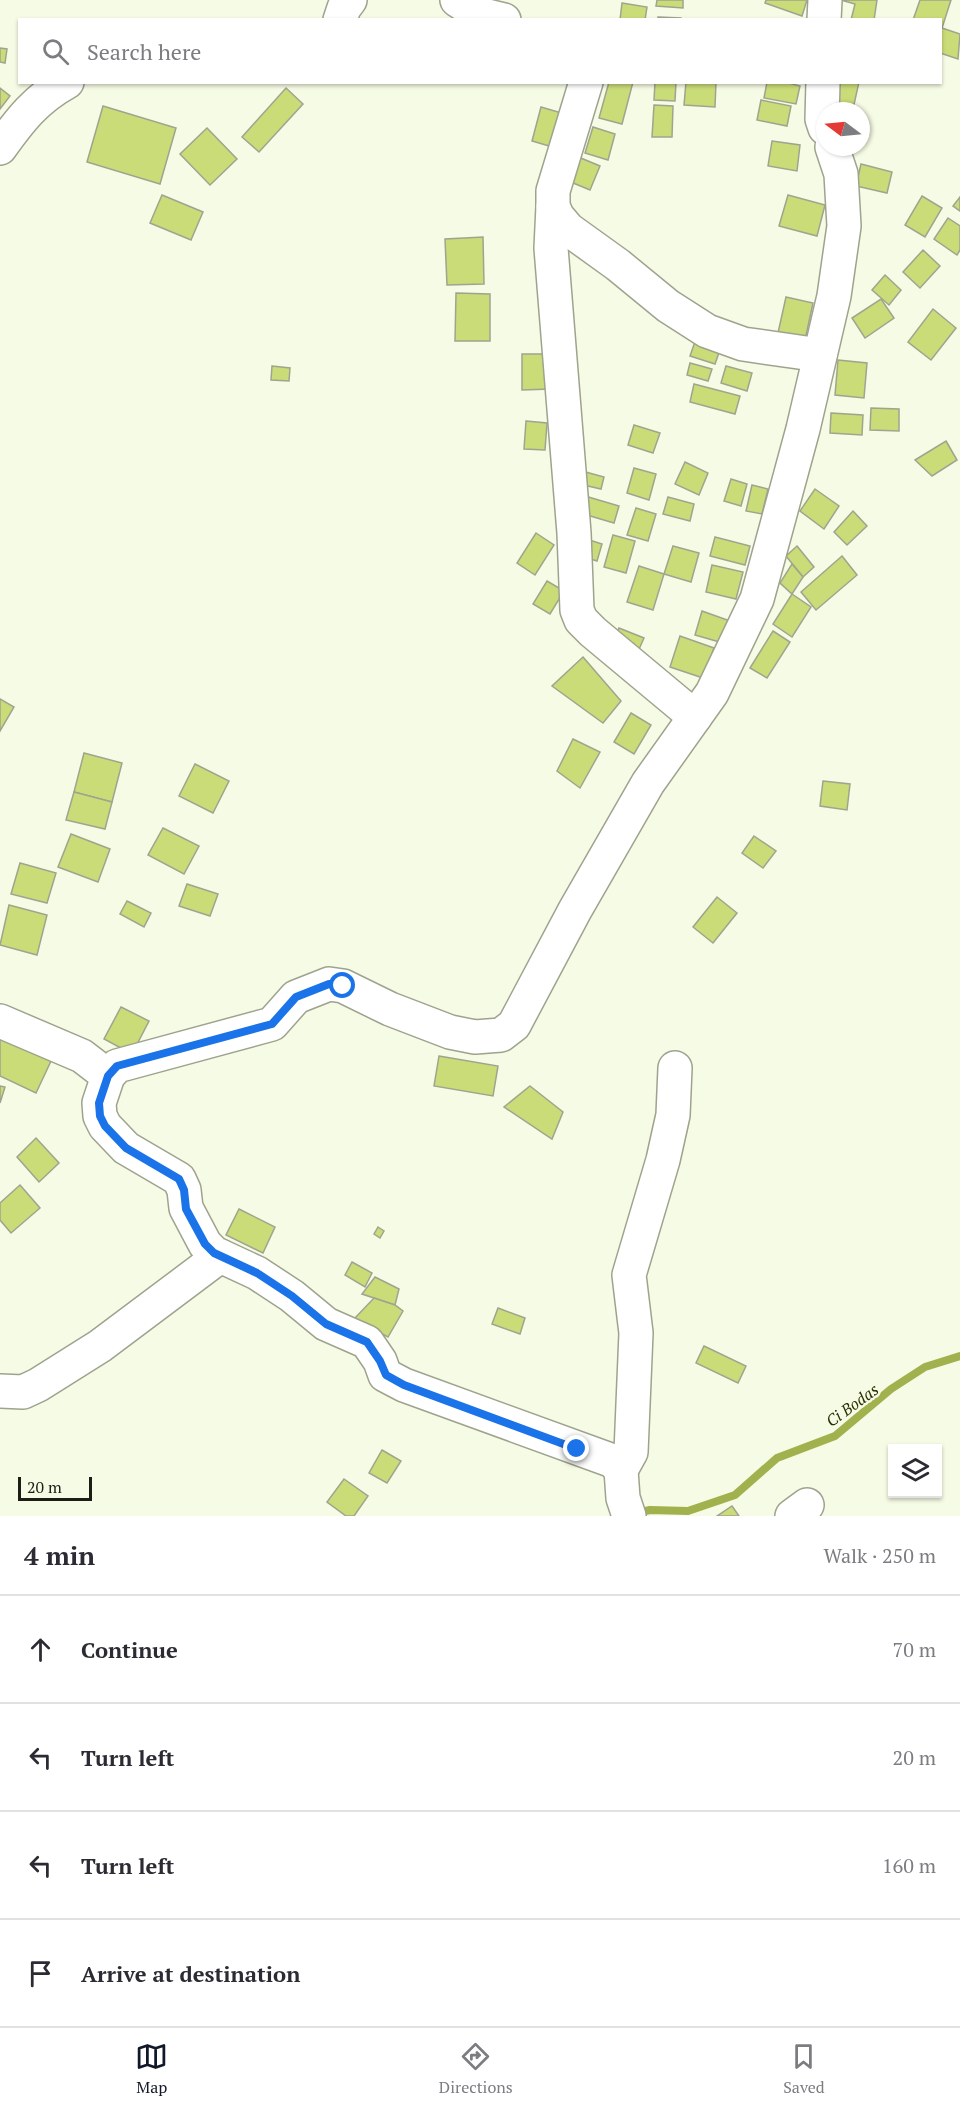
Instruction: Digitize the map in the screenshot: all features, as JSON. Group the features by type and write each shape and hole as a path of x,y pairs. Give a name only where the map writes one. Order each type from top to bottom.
{"street":[{"path":"341,18 350,0"},
{"path":"457,0 479,14 496,18"},
{"path":"824,18 825,0"},
{"path":"0,148 27,112 64,84"},
{"path":"585,84 553,191 551,248 573,522 577,610 581,620 593,632 695,717"},
{"path":"822,102 823,84"},
{"path":"624,1495 613,1461 404,1385 386,1375 367,1342 326,1324 292,1296 257,1273 220,1256 205,1244 195,1228 186,1209 184,1190 179,1179 126,1148 105,1126 100,1116 99,1103 108,1076 117,1066 272,1024 296,997 329,984 343,986 390,1009 450,1032 475,1037 501,1035 514,1025 575,910 648,783 712,693 757,599 834,296 844,226 841,174 835,156"},
{"path":"553,206 557,216 568,229 618,265 668,306 707,331 743,344 820,355"},
{"path":"0,1021 82,1056 108,1076"},
{"path":"624,1495 631,1452 636,1333 629,1275 661,1167 673,1114 675,1068"},
{"path":"0,1391 24,1392 38,1385 100,1346 220,1256"}],"building":[{"path":"657,0 683,0 683,8 656,6"},
{"path":"766,0 807,0 802,16 765,3"},
{"path":"841,0 877,0 874,18 852,18 855,4"},
{"path":"920,0 951,0 942,28 942,18 914,18"},
{"path":"622,3 647,7 645,18 620,18"},
{"path":"942,28 960,34 958,59 942,54"},
{"path":"0,48 7,49 5,63 0,62"},
{"path":"608,84 632,84 622,124 599,118"},
{"path":"655,84 676,84 675,101 654,100"},
{"path":"686,84 716,84 715,107 684,105"},
{"path":"767,84 800,86 796,104 764,98"},
{"path":"838,84 859,84 855,102 833,102"},
{"path":"0,88 10,96 0,109"},
{"path":"286,88 303,104 259,152 242,137"},
{"path":"761,100 791,106 787,126 757,120"},
{"path":"654,105 673,106 672,137 652,137"},
{"path":"103,106 176,128 160,184 87,162"},
{"path":"541,107 565,114 556,148 532,141"},
{"path":"593,127 615,134 608,160 585,153"},
{"path":"207,128 237,159 210,185 180,154"},
{"path":"772,141 800,145 797,171 768,166"},
{"path":"576,156 600,166 590,190 566,180"},
{"path":"861,164 892,172 887,193 856,186"},
{"path":"162,195 203,212 191,240 150,223"},
{"path":"788,195 825,205 817,236 779,226"},
{"path":"922,196 942,208 925,237 905,225"},
{"path":"960,197 960,211 953,206"},
{"path":"948,218 960,226 960,250 957,255 934,239"},
{"path":"483,237 484,284 447,285 445,239"},
{"path":"923,250 940,266 920,288 903,272"},
{"path":"885,275 901,290 889,305 872,290"},
{"path":"456,293 490,294 490,341 455,341"},
{"path":"786,297 813,303 805,340 778,333"},
{"path":"881,299 894,318 865,338 852,318"},
{"path":"933,309 956,328 931,360 908,342"},
{"path":"697,336 722,344 715,364 690,356"},
{"path":"522,354 551,354 551,389 522,390"},
{"path":"838,360 867,363 864,398 835,395"},
{"path":"690,363 712,369 708,381 687,375"},
{"path":"272,366 290,368 289,381 271,380"},
{"path":"726,366 752,373 747,391 721,383"},
{"path":"694,384 740,396 735,414 690,402"},
{"path":"871,408 899,409 899,431 870,430"},
{"path":"831,413 863,415 862,435 830,433"},
{"path":"526,421 547,423 545,450 524,449"},
{"path":"634,425 660,433 653,453 628,445"},
{"path":"946,441 957,460 932,476 915,460"},
{"path":"685,462 708,473 699,495 675,484"},
{"path":"634,468 656,474 649,500 627,493"},
{"path":"582,471 604,477 601,489 579,484"},
{"path":"731,479 747,484 741,506 724,501"},
{"path":"752,485 768,489 762,514 746,511"},
{"path":"815,489 839,506 824,529 800,511"},
{"path":"585,496 619,506 614,523 580,513"},
{"path":"668,497 694,504 690,521 663,514"},
{"path":"636,508 656,514 648,541 627,535"},
{"path":"853,511 867,526 847,545 834,532"},
{"path":"536,533 554,545 535,575 517,563"},
{"path":"613,535 635,541 626,573 604,567"},
{"path":"715,537 750,546 745,565 710,556"},
{"path":"583,538 602,544 597,561 578,555"},
{"path":"673,546 699,553 691,582 664,574"},
{"path":"797,546 814,567 803,577 786,556"},
{"path":"842,556 857,575 816,610 801,592"},
{"path":"792,564 803,577 792,594 780,583"},
{"path":"712,565 743,572 736,599 706,592"},
{"path":"639,566 664,574 653,610 627,602"},
{"path":"547,581 564,591 550,614 533,604"},
{"path":"792,594 811,607 792,637 773,624"},
{"path":"702,611 730,621 723,643 695,635"},
{"path":"619,628 644,638 636,656 611,646"},
{"path":"773,631 790,642 767,678 750,668"},
{"path":"680,636 714,648 703,678 670,667"},
{"path":"583,657 621,701 603,723 552,686"},
{"path":"0,699 14,707 0,731"},
{"path":"631,713 651,725 634,754 614,742"},
{"path":"573,739 600,752 580,788 557,771"},
{"path":"84,753 122,763 112,802 74,792"},
{"path":"195,764 229,781 213,813 179,796"},
{"path":"823,781 850,784 847,810 820,806"},
{"path":"74,792 112,802 105,829 66,820"},
{"path":"163,828 199,846 184,874 148,855"},
{"path":"71,834 110,849 98,882 58,867"},
{"path":"754,836 776,851 763,868 742,853"},
{"path":"20,863 56,873 47,903 11,894"},
{"path":"187,884 218,894 210,916 179,906"},
{"path":"717,897 737,913 713,943 693,927"},
{"path":"127,901 151,913 144,927 120,914"},
{"path":"9,905 47,915 37,955 0,945"},
{"path":"121,1007 149,1021 132,1054 104,1039"},
{"path":"0,1036 51,1061 36,1093 0,1076"},
{"path":"439,1056 498,1066 493,1096 434,1086"},
{"path":"0,1086 5,1087 0,1103"},
{"path":"530,1086 563,1112 552,1139 504,1107"},
{"path":"36,1138 59,1163 39,1182 17,1157"},
{"path":"20,1185 40,1208 11,1233 0,1220 0,1203"},
{"path":"239,1209 275,1227 263,1253 226,1235"},
{"path":"378,1227 384,1231 380,1238 374,1234"},
{"path":"352,1262 372,1273 365,1287 345,1275"},
{"path":"375,1277 399,1289 395,1305 362,1294"},
{"path":"374,1298 395,1305 403,1311 388,1337 354,1319"},
{"path":"498,1308 525,1318 520,1334 492,1324"},
{"path":"704,1346 746,1366 738,1383 696,1363"},
{"path":"382,1450 401,1461 387,1483 369,1473"},
{"path":"344,1479 368,1496 354,1516 346,1516 327,1502"},
{"path":"732,1506 739,1516 717,1516"}],"waterway":[{"name":"Ci Bodas","path":"637,1513 650,1510 688,1511 735,1495 777,1458 835,1436 891,1389 925,1367 960,1356"}],"route":[{"path":"343,986 329,984 296,997 272,1024 117,1066 108,1076 99,1103 100,1116 105,1126 126,1148 179,1179 184,1190 186,1209 205,1244 214,1253 257,1273 292,1296 326,1324 367,1342 386,1375 404,1385 577,1449"}]}
